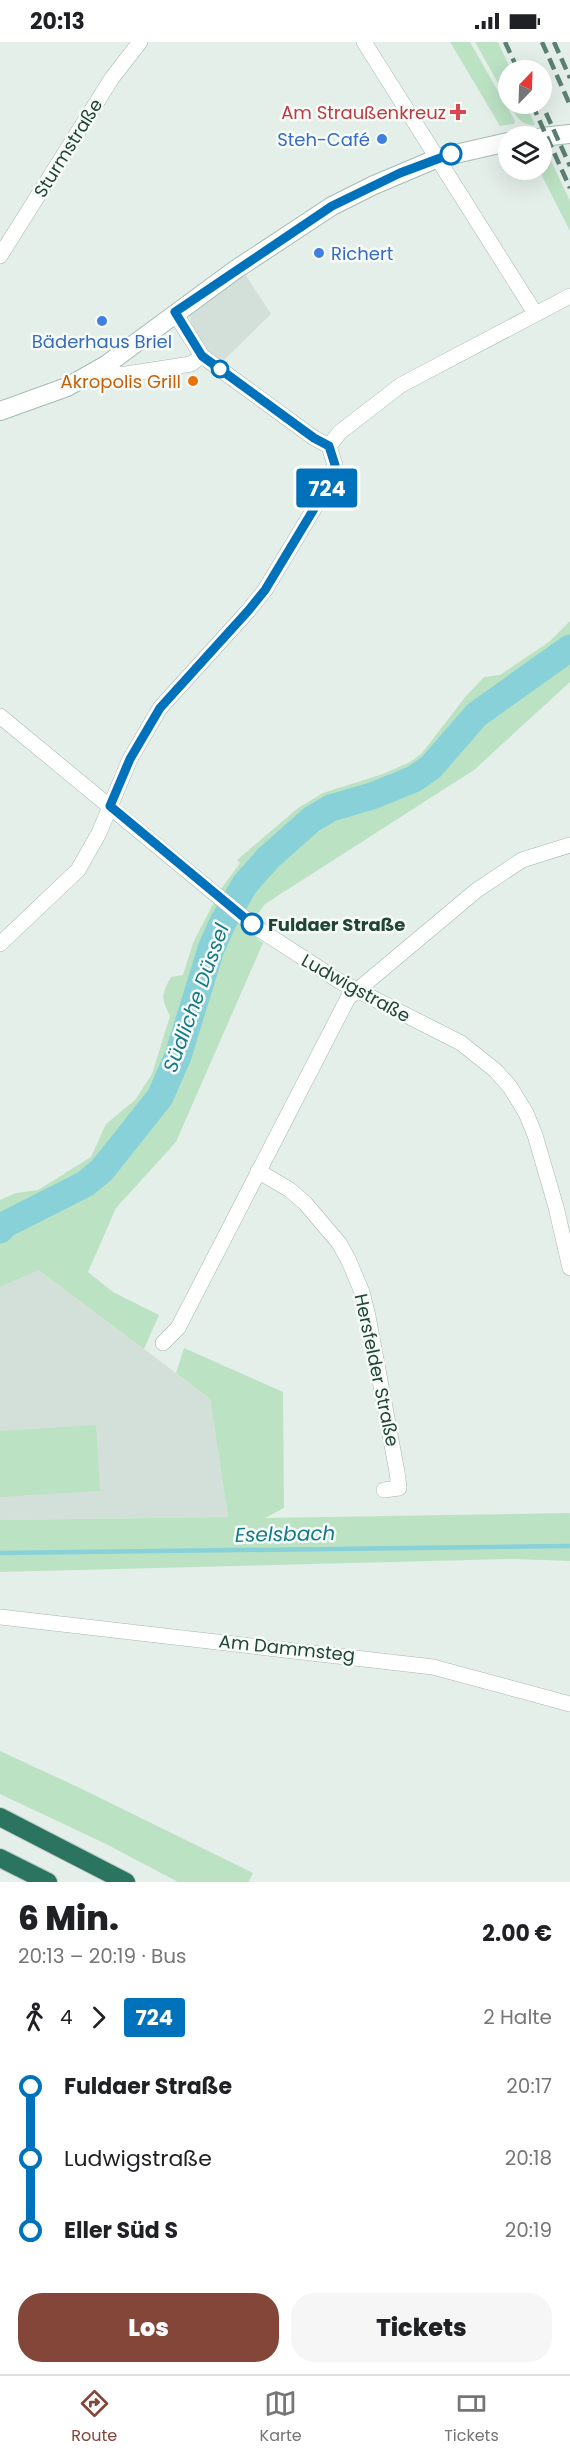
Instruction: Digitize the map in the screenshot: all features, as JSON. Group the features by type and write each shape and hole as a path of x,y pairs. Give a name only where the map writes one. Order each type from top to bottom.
{"highway":[{"path":"0,1817 126,1882"},
{"path":"7,1861 22,1882"},
{"path":"7,1861 48,1882"}],"main road":[{"path":"552,136 570,134"},
{"path":"0,411 67,387 106,364 175,312 332,206 382,181 438,158 498,144"}],"street":[{"name":"Sturmstraße","path":"0,256 101,95 140,42"},
{"path":"364,42 535,313"},
{"path":"329,446 340,432 401,385 535,313 570,297"},
{"path":"0,944 78,870 99,833 130,759 160,708 265,590 332,479 335,465 329,446 314,438 202,356 175,312"},
{"path":"106,364 113,372 120,375 191,364 202,356"},
{"name":"Ludwigstraße","path":"0,716 245,918 310,963 355,990 461,1043 489,1065 510,1087 526,1113 535,1135 556,1207 570,1268"},
{"path":"163,1343 178,1328 343,1006 355,990 477,890 522,860 570,845"},
{"name":"Hersfelder Straße","path":"258,1171 290,1190 322,1222 339,1243 362,1292 399,1488 384,1490"},
{"name":"Am Dammsteg","path":"0,1617 434,1667 570,1704"}],"shaded area":[{"path":"243,271 271,314 224,360 214,363 191,335 190,314"},
{"path":"39,1269 210,1399 228,1517 0,1520 0,1287"}],"green space":[{"path":"450,42 470,42 498,91 498,114 511,114 515,121 514,124 500,126"},
{"path":"475,42 498,42 506,60 498,60 498,83"},
{"path":"516,114 530,114 535,125 522,122"},
{"path":"552,163 570,201 570,231 544,180 552,180"},
{"path":"570,621 570,682 474,770 265,904 255,918 221,889 240,863 237,860 298,808 323,793 383,774 410,762 422,753 466,696 484,677 500,675 549,642"},
{"path":"214,902 263,943 176,1142 116,1208 88,1272 113,1292 159,1315 144,1349 39,1270 0,1287 0,1200 16,1193 38,1190 91,1157 106,1124 135,1100 152,1074 170,1016 163,996 165,988 171,977 183,975 193,943"},
{"path":"184,1348 283,1392 284,1508 265,1518 570,1513 570,1561 514,1559 0,1572 0,1520 228,1517 210,1399 176,1373"},
{"path":"96,1425 100,1491 0,1497 0,1431"},
{"path":"0,1751 253,1873 249,1881 251,1882 178,1882 106,1844 0,1794"}],"waterway":[{"name":"Südliche Düssel","path":"0,1230 6,1224 85,1184 102,1170 160,1097 178,1056 211,949 222,924 245,884 268,858 312,819 331,808 372,796 414,779 431,767 476,715 570,648"},
{"name":"Eselsbach","path":"0,1553 570,1546"}],"railway":[{"path":"505,42 513,60"},
{"path":"542,42 570,105"},
{"path":"554,42 570,78"},
{"path":"537,114 570,188"},
{"path":"546,114 570,166"}],"bus line":[{"name":"724","path":"252,924 110,806 130,759 160,708 265,590 332,479 335,465 329,446 314,438 202,356 193,345 175,312 332,206 400,173 451,154"}],"place":[{"name":"Am Straußenkreuz","path":"458,112"},
{"name":"Steh-Café","path":"382,139"},
{"name":"Richert","path":"319,253"},
{"name":"Bäderhaus Briel","path":"102,321"},
{"name":"Akropolis Grill","path":"193,381"},
{"name":"Fuldaer Straße","path":"252,924"}]}
